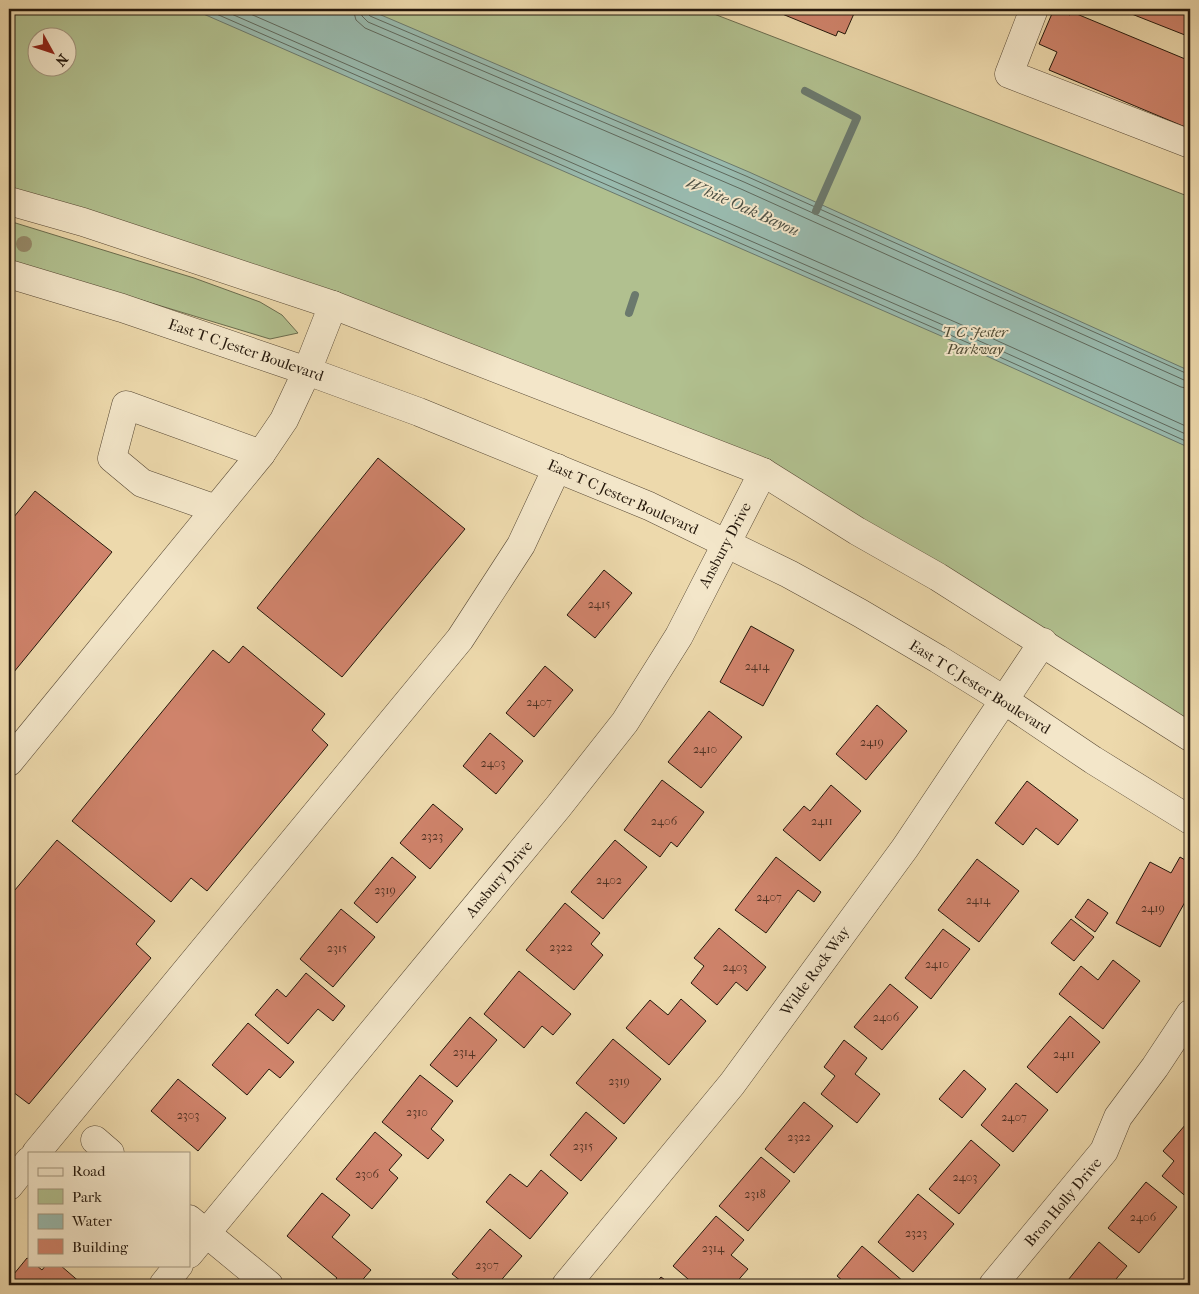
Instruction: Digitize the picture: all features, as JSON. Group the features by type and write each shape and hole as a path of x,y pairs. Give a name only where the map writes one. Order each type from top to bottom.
{"street":[{"path":"1034,9 1009,74 1190,144"},
{"path":"9,201 83,222 333,305 763,472 857,531 938,576 1190,737"},
{"name":"East T C Jester Boulevard","path":"9,274 122,308 307,370 419,412 649,506 789,574 860,613 1004,700 1093,760 1190,820"},
{"path":"9,762 261,454 284,420 307,370 333,305"},
{"path":"216,509 142,483 112,458 126,405 261,454"},
{"path":"37,1152 460,639 521,545 557,468"},
{"name":"Ansbury Drive","path":"190,1250 197,1226 558,808 625,722 679,636 763,472"},
{"name":"Wilde Rock Way","path":"566,1285 732,1084 905,848 1043,642"},
{"name":"Bron Holly Drive","path":"993,1285 1104,1151 1118,1117 1155,1067 1190,1014"},
{"path":"9,1186 28,1162"},
{"path":"197,1226 269,1285"},
{"path":"163,1285 178,1266"}],"green space":[{"name":"T C Jester Parkway","path":"9,9 701,9 1190,197 1190,725 869,524 9,188"},
{"path":"9,221 194,278 260,302 282,315 298,333 270,339 9,260"}],"water":[{"name":"White Oak Bayou","path":"192,9 367,9 749,172 1190,371 1190,448 971,349"}],"building":[{"path":"770,9 856,9 845,34 838,31 836,36"},
{"path":"1054,9 1070,15 1072,12 1190,61 1190,129 1049,70 1057,52 1039,44"},
{"path":"1119,9 1190,9 1190,37"},
{"path":"378,458 465,529 342,677 257,608"},
{"path":"35,491 112,552 9,678 9,523"},
{"path":"604,570 632,593 595,638 567,615"},
{"path":"751,626 794,650 763,706 720,682"},
{"path":"243,646 325,714 312,730 328,745 207,891 191,878 171,902 72,821 213,650 229,663"},
{"path":"545,666 573,690 534,737 506,713"},
{"path":"877,705 907,731 866,780 836,754"},
{"path":"709,711 742,737 701,788 668,762"},
{"path":"490,733 523,761 496,794 463,766"},
{"path":"662,780 704,812 677,847 671,842 660,857 624,830"},
{"path":"1027,781 1078,820 1058,845 1036,828 1023,845 995,823"},
{"path":"831,785 861,811 820,861 783,830 804,806 810,811"},
{"path":"433,804 463,829 430,869 400,843"},
{"path":"57,840 155,921 136,944 151,958 29,1104 13,1092 9,1098 9,897"},
{"path":"615,840 647,867 603,919 571,892"},
{"path":"392,857 416,877 377,923 354,903"},
{"path":"776,857 821,892 814,902 798,890 766,933 735,910"},
{"path":"1180,857 1190,863 1190,893 1160,947 1116,923 1150,862 1171,873"},
{"path":"977,859 1019,891 979,942 938,910"},
{"path":"1088,899 1108,913 1095,932 1075,917"},
{"path":"565,903 600,933 591,944 603,955 574,990 526,950"},
{"path":"341,909 375,937 333,987 300,959"},
{"path":"1071,919 1094,937 1074,961 1051,943"},
{"path":"719,928 766,967 747,991 736,982 717,1005 691,983 704,966 694,958"},
{"path":"943,929 970,949 931,999 905,978"},
{"path":"1113,960 1140,981 1103,1029 1059,994 1081,966 1098,980"},
{"path":"519,971 571,1014 553,1035 542,1026 524,1048 484,1014"},
{"path":"306,973 345,1006 333,1021 318,1009 288,1044 255,1015 277,989 286,997"},
{"path":"890,984 918,1007 882,1050 854,1027"},
{"path":"681,999 706,1021 669,1065 626,1028 650,1000 668,1015"},
{"path":"1070,1016 1100,1042 1057,1093 1027,1067"},
{"path":"470,1017 497,1040 457,1087 430,1065"},
{"path":"248,1023 294,1062 280,1078 269,1069 247,1095 212,1065"},
{"path":"613,1039 661,1079 624,1124 576,1083"},
{"path":"844,1040 867,1058 855,1074 880,1094 857,1123 821,1094 835,1076 824,1067"},
{"path":"964,1070 986,1089 962,1118 939,1099"},
{"path":"420,1075 453,1101 431,1129 444,1140 428,1159 382,1122"},
{"path":"178,1079 226,1118 198,1151 151,1111"},
{"path":"1016,1083 1048,1110 1013,1152 981,1125"},
{"path":"804,1102 833,1126 794,1173 765,1149"},
{"path":"586,1112 617,1138 581,1181 550,1155"},
{"path":"1186,1124 1190,1127 1190,1200 1162,1176 1174,1161 1163,1151"},
{"path":"375,1132 402,1155 389,1170 398,1178 372,1209 336,1179"},
{"path":"971,1140 1000,1165 959,1214 929,1189"},
{"path":"761,1157 790,1181 748,1231 719,1206"},
{"path":"541,1170 568,1193 530,1239 486,1202 510,1174 527,1187"},
{"path":"1146,1182 1177,1207 1139,1253 1108,1228"},
{"path":"322,1193 350,1215 332,1237 371,1270 358,1285 331,1285 337,1278 287,1236"},
{"path":"918,1194 954,1224 913,1272 878,1242"},
{"path":"716,1216 744,1240 731,1255 748,1269 734,1285 695,1285 673,1266"},
{"path":"490,1229 522,1256 497,1285 466,1285 452,1274"},
{"path":"1099,1242 1127,1266 1111,1285 1064,1285"},
{"path":"862,1246 904,1282 901,1285 848,1285 837,1276"},
{"path":"27,1258 28,1266 37,1266 42,1270 45,1266 61,1266 82,1284 9,1285 9,1280"},
{"path":"661,1277 672,1285 654,1285"}],"waterway":[{"path":"805,91 857,118 816,211"},
{"path":"629,313 635,295"}]}
